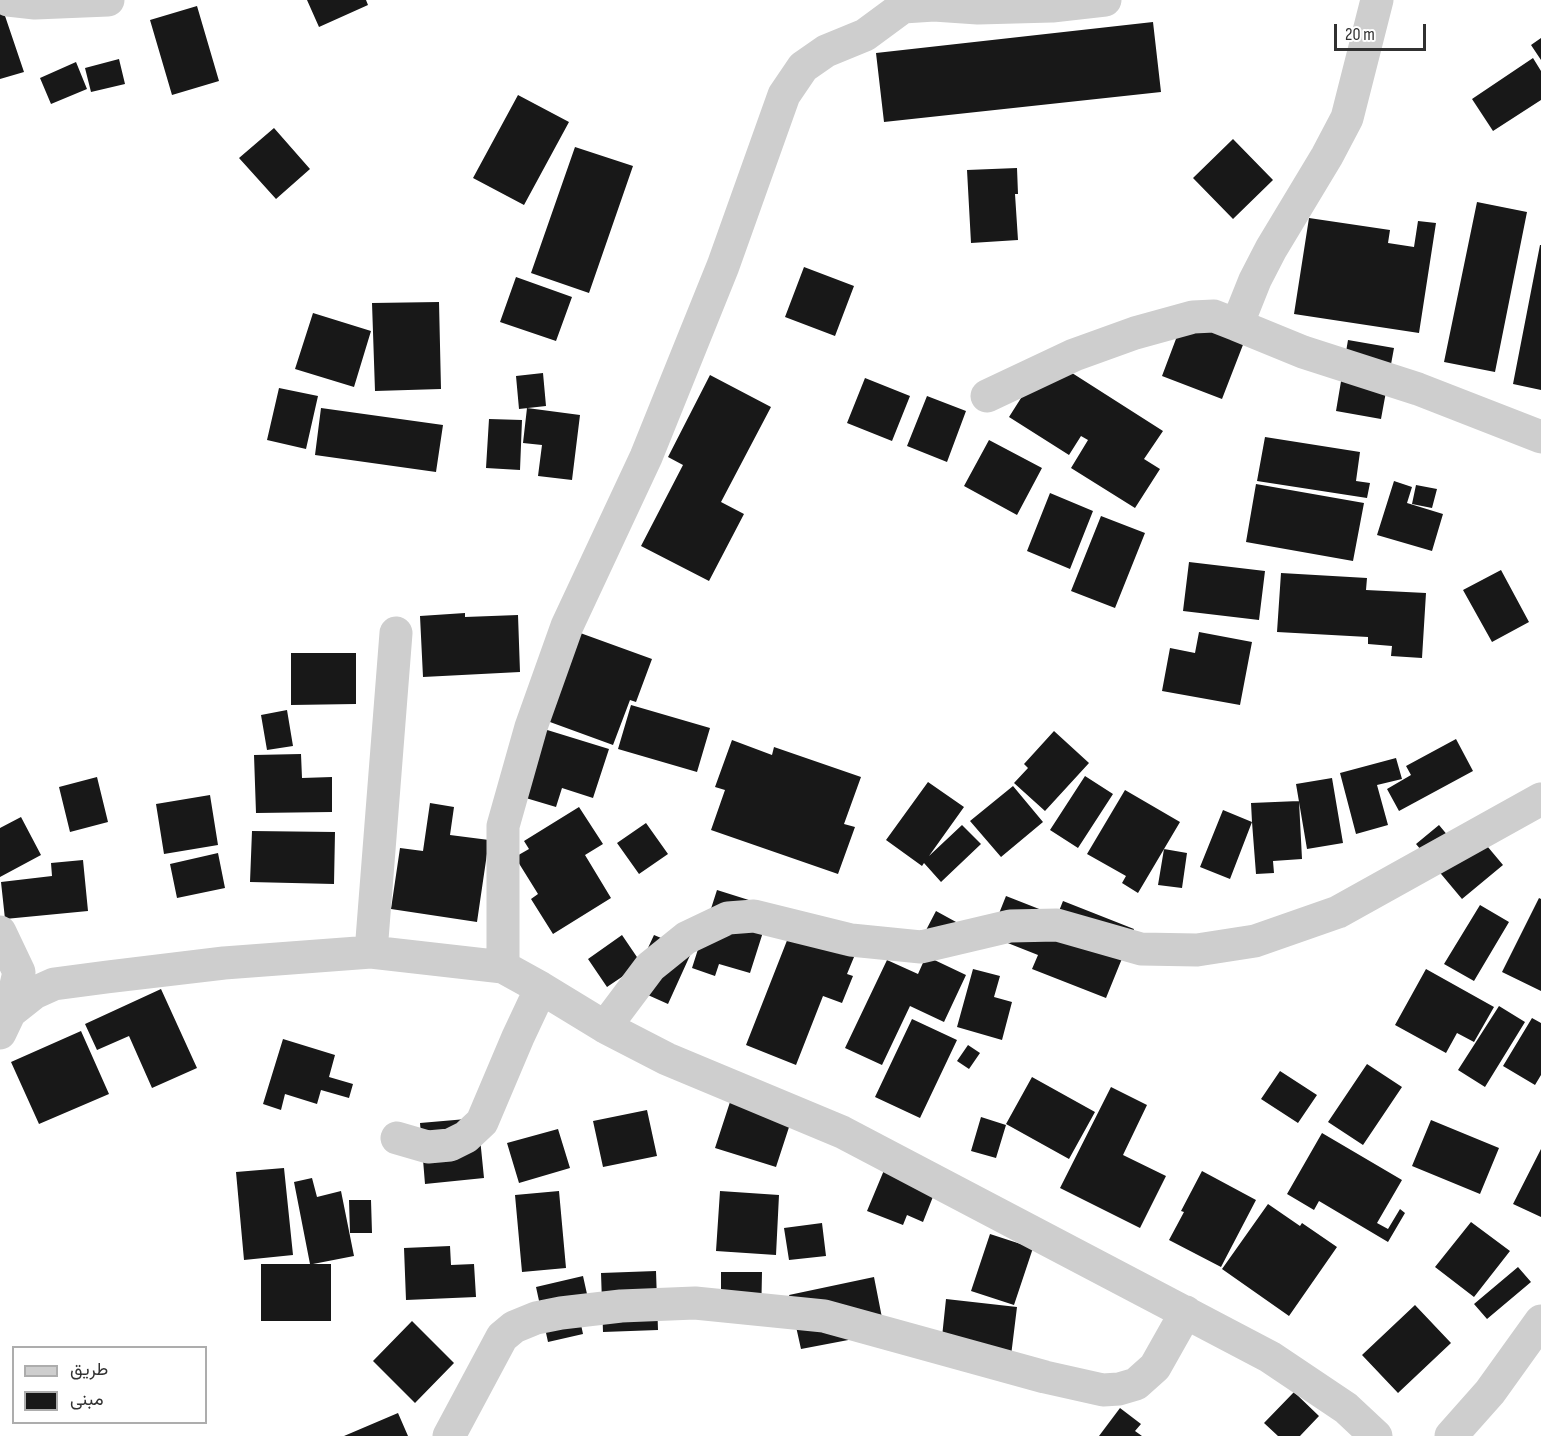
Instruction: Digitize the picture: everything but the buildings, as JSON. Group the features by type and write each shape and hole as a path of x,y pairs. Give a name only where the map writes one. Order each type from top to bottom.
{"street":[{"path":"8,0 35,3 108,0"},
{"path":"503,967 503,826 531,727 567,626 646,457 723,266 784,95 803,67 826,51 865,35 895,4 978,8 1052,6 1105,0"},
{"path":"1237,325 1255,280 1271,249 1327,156 1347,117 1377,0"},
{"path":"987,396 1074,355 1183,319 1214,316 1303,352 1418,389 1541,437"},
{"path":"371,952 396,633"},
{"path":"605,1027 650,967 686,938 728,918 754,916 851,940 921,946 1010,926 1058,925 1141,949 1197,950 1255,941 1338,912 1541,799"},
{"path":"0,932 19,972 5,1023"},
{"path":"5,1023 34,993 54,984 224,963 371,952 503,967 605,1027 668,1059 842,1132 1270,1357 1346,1408 1376,1436"},
{"path":"396,1138 428,1147 450,1145 466,1137 482,1122 518,1037 542,988"},
{"path":"449,1436 502,1337 514,1327 536,1318 561,1313 621,1306 695,1303 824,1316 1045,1377 1103,1390 1119,1389 1136,1384 1155,1367 1186,1312"},
{"path":"1451,1436 1491,1392 1541,1321"}]}
